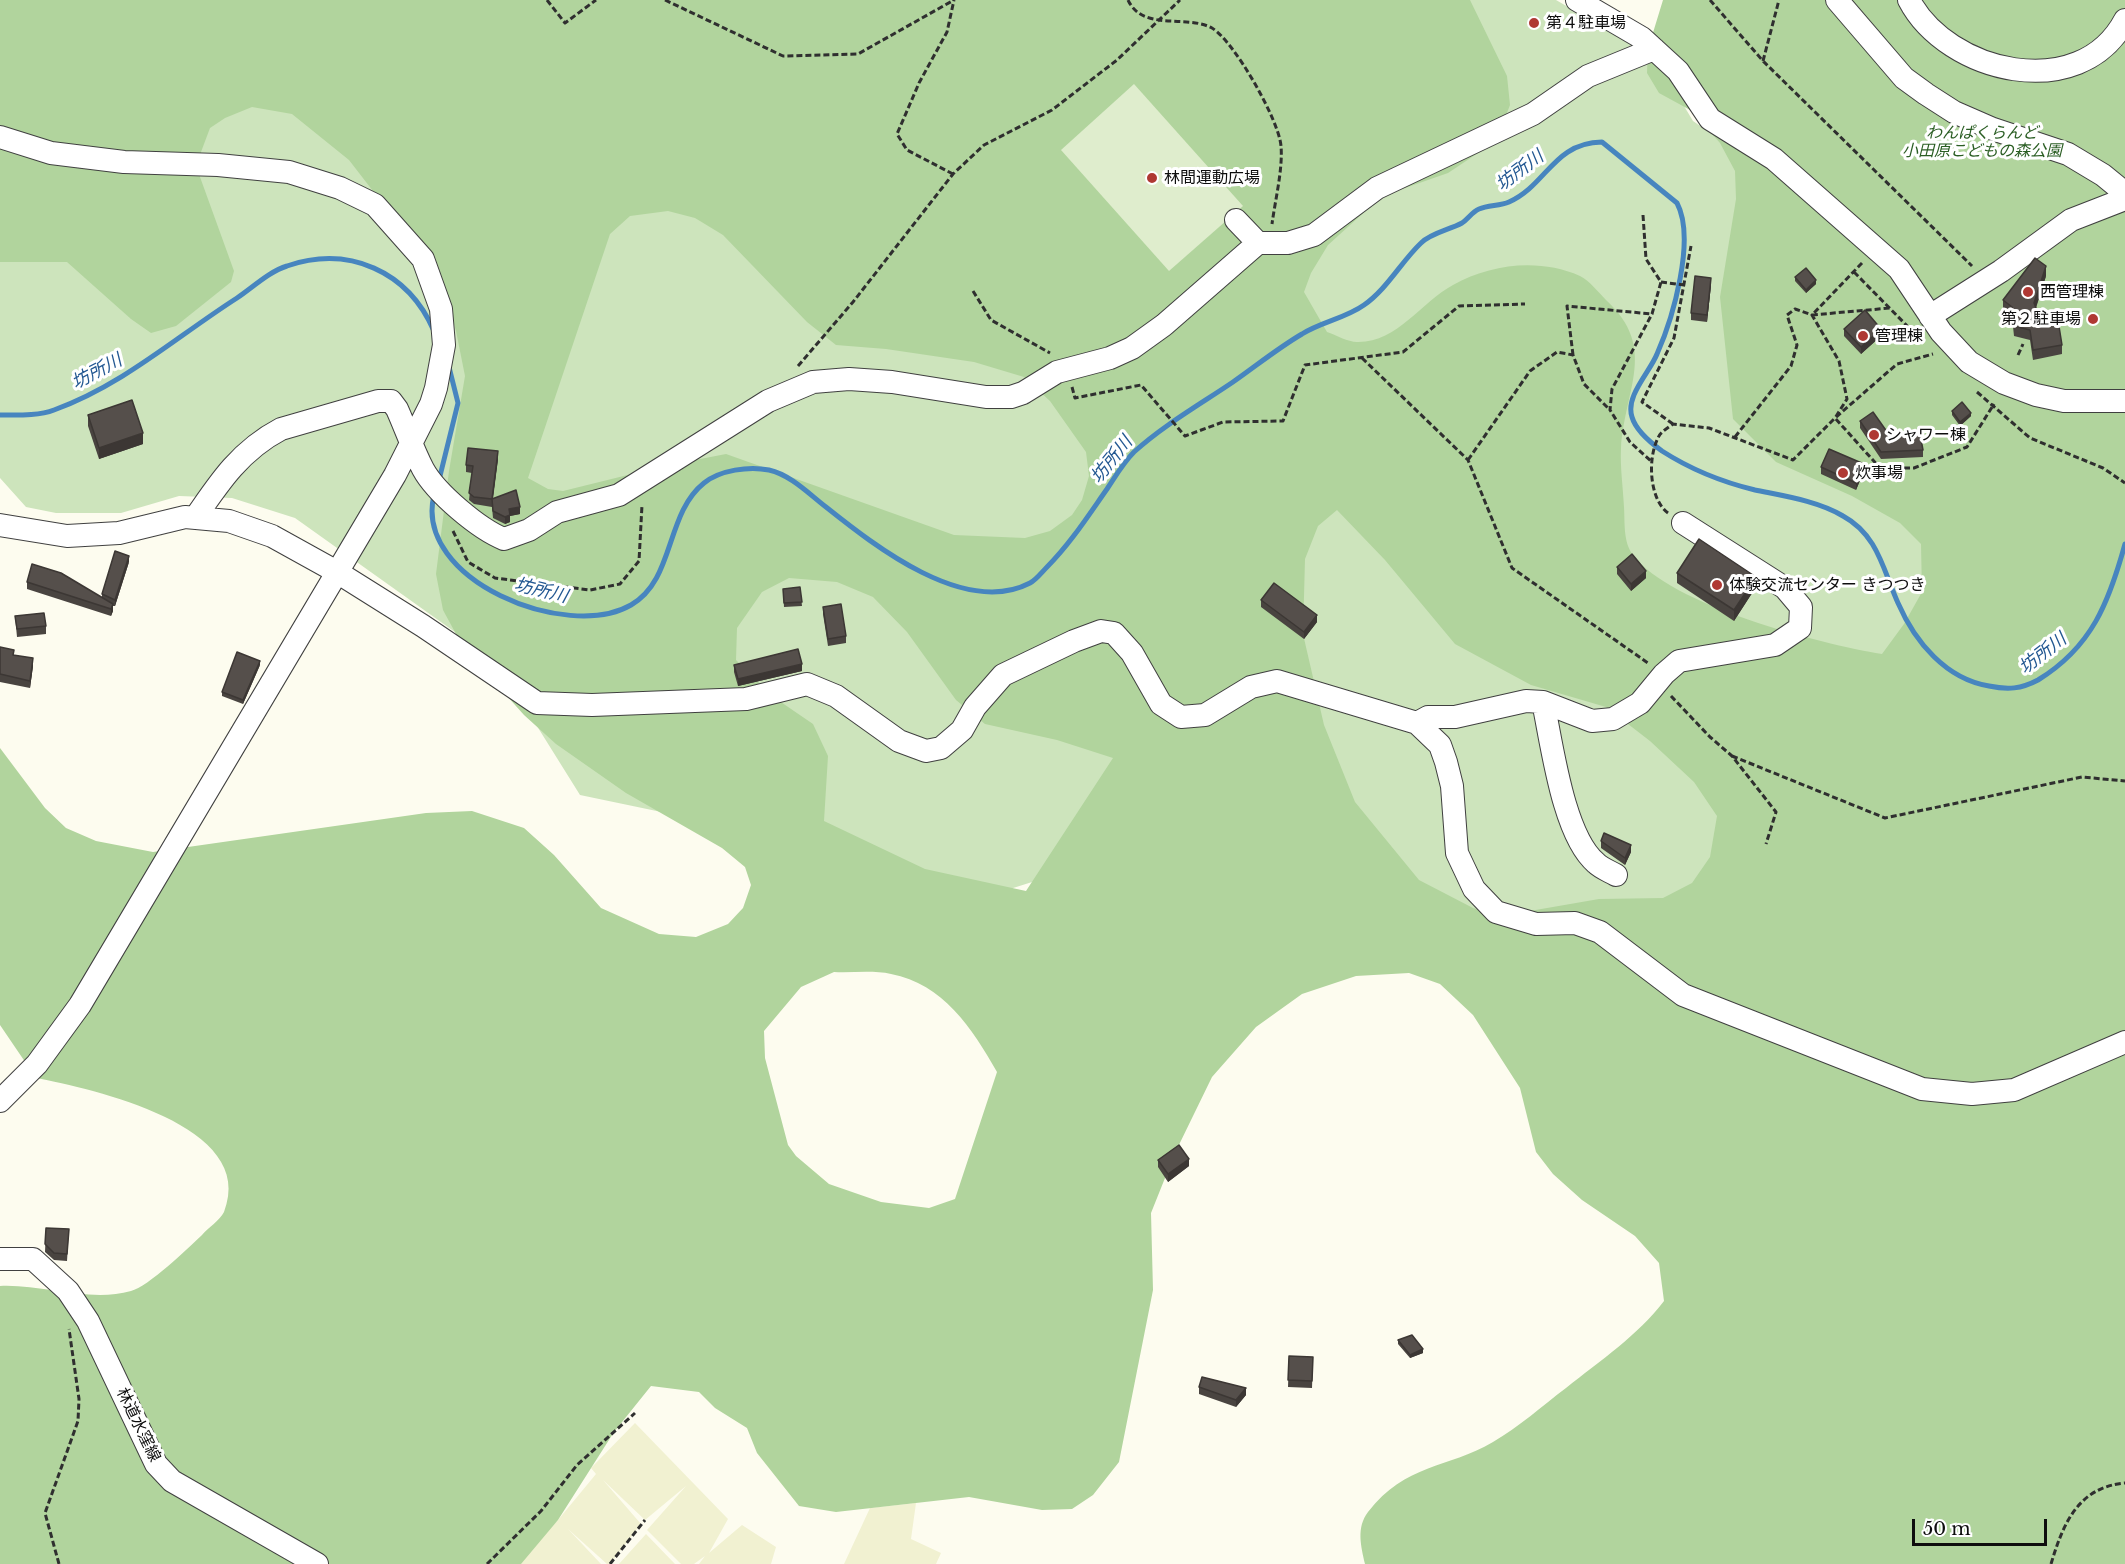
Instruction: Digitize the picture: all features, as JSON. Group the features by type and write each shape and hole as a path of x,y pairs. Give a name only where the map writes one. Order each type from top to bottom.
{"street":[{"path":"1577,0 1642,38 1678,71 1710,119 1774,159 1899,269 1930,316 1969,362 2004,383 2064,401 2125,401"},
{"path":"1837,0 1904,78 1926,94 1954,112 1993,129 2068,154 2103,175 2125,193"},
{"path":"1909,0 1924,24 1963,53 1998,65 2034,71 2057,70 2078,64 2099,53 2125,20"},
{"path":"195,518 228,469 258,443 281,429 378,401 391,401 412,442 444,493 481,526 504,539 529,530 557,512 619,495 768,401 813,382 849,379 892,382 986,397 1011,397 1067,368 1110,358 1132,348 1164,325 1264,243 1288,243 1314,235 1377,188 1533,114 1588,76 1654,49"},
{"path":"0,137 51,153 124,162 218,165 289,172 340,188 375,205 423,259 436,289 441,309 444,345 436,388 395,475 80,1005 38,1064 0,1101"},
{"path":"1930,316 2071,220 2125,199"},
{"path":"1236,220 1264,243"},
{"path":"0,525 67,536 119,533 185,517 229,521 272,536 337,573 423,626 537,703 592,705 746,699 807,684 836,696 899,741 926,752 941,748 962,730 975,707 1003,675 1101,631 1114,633 1126,646 1161,704 1181,717 1205,715 1251,687 1277,681 1417,723 1440,745 1446,762 1452,786 1457,853 1474,889 1496,912 1536,924 1575,923 1599,932 1683,995 1922,1089 1972,1094 2014,1090 2125,1042"},
{"path":"1417,723 1428,717 1455,717 1518,702 1543,702 1584,719 1601,722 1613,719 1640,703 1660,678 1679,661 1775,645 1800,628 1803,619 1801,607 1785,588 1683,523"},
{"path":"1543,702 1566,807 1578,837 1595,863 1616,875"},
{"name":"林道水窪線","path":"0,1259 33,1258 68,1291 93,1330 156,1464 172,1481 317,1564"}],"path":[{"path":"547,0 565,23 596,0"},
{"path":"665,0 783,56 858,54 954,0"},
{"path":"953,174 907,150 897,134 919,82 947,32 954,0"},
{"path":"1128,0 1132,8 1151,20 1210,27 1225,39 1254,80 1281,145 1264,243"},
{"path":"791,374 853,302 953,174 984,145 1052,110 1161,21 1180,0"},
{"path":"1710,0 1763,61 1987,279"},
{"path":"1763,61 1779,0"},
{"path":"1610,410 1612,389 1652,314 1660,282 1646,259 1642,216"},
{"path":"1691,246 1674,338 1642,402 1673,424 1709,428 1793,460 1835,418 1897,364 1934,354"},
{"path":"1812,315 1876,249"},
{"path":"1660,282 1684,285"},
{"path":"973,291 991,320 1062,360 1067,368 1075,398 1141,385 1185,436 1223,422 1283,421 1305,365 1403,352 1459,306 1525,304"},
{"path":"1652,314 1567,306 1573,355 1584,384 1610,410 1630,442 1652,462"},
{"path":"1735,437 1791,366 1797,345 1786,315 1795,309 1812,315 1890,308"},
{"path":"1812,315 1839,361 1847,399 1835,418"},
{"path":"2018,355 2023,344"},
{"path":"1468,460 1530,371 1557,352 1573,355"},
{"path":"1362,358 1468,460 1512,568 1660,678 1710,737 1732,756 1776,812 1766,844"},
{"path":"1835,418 1880,468 1914,468 1967,447 1994,404 2030,438 2103,468 2125,483"},
{"path":"1673,424 1659,436 1652,462 1656,499 1661,508 1683,523"},
{"path":"444,493 455,539 468,562 495,579 590,590 620,584 639,561 642,482"},
{"path":"1732,756 1885,818 2082,777 2125,781"},
{"path":"59,1564 45,1513 78,1422 79,1399 68,1322"},
{"path":"487,1564 541,1511 577,1465 635,1413"},
{"path":"2051,1564 2062,1528 2083,1500 2108,1484 2125,1482"},
{"path":"610,1564 645,1520"}],"green space":[{"path":"0,0 1556,0 1639,48 1678,96 1693,121 1752,161 1799,204 2125,1031 1495,952 1089,864 991,895 714,823 580,795 497,662 295,518 232,498 179,496 121,513 56,513 26,507 0,478"},
{"name":"わんぱくらんど 小田原こどもの森公園","path":"0,0 1470,0 1507,76 1510,105 1496,141 1448,173 1382,196 1328,245 1311,273 1304,292 1327,332 1346,340 1371,341 1397,329 1441,292 1453,285 1499,268 1532,265 1564,270 1580,276 1594,287 1622,318 1631,335 1635,352 1632,387 1621,448 1625,532 1633,555 1652,573 1679,590 1712,606 1786,631 1882,654 1904,624 1922,592 1921,544 1900,523 1852,496 1776,462 1733,419 1720,297 1736,199 1735,171 1720,143 1692,111 1659,93 1647,73 1648,49 1663,0 2125,0 2125,1564 1365,1564 1360,1537 1362,1524 1368,1512 1382,1496 1412,1475 1476,1451 1512,1430 1618,1347 1664,1301 1659,1263 1635,1236 1582,1200 1553,1174 1536,1152 1520,1088 1473,1015 1440,984 1409,973 1356,976 1302,994 1256,1027 1212,1077 1175,1153 1151,1213 1153,1290 1119,1462 1093,1495 1072,1509 1042,1510 969,1497 836,1512 799,1506 757,1453 747,1428 715,1408 699,1392 651,1386 614,1432 558,1520 521,1564 0,1564 0,1286 99,1295 115,1294 138,1288 168,1266 220,1218 224,1212 228,1182 217,1156 195,1134 164,1116 94,1091 36,1078 0,1025 0,748 45,808 66,828 96,841 153,852 426,813 472,811 524,828 554,855 601,908 659,934 696,937 728,924 743,908 751,885 745,867 722,848 626,793 556,744 524,715 463,647 443,610 436,574 449,471 465,376 456,331 441,279 349,160 292,114 252,107 225,118 210,128 201,152 200,177 234,271 231,282 176,326 151,333 131,319 67,262 0,262","holes":["668,211 695,218 723,235 807,322 836,345 886,349 974,362 1024,377 1050,401 1086,452 1089,476 1082,500 1072,515 1050,531 1025,538 954,535 726,454 664,466 563,491 548,489 528,478 610,234 630,216","1337,510 1385,560 1455,644 1531,685 1606,707 1650,741 1694,782 1717,816 1710,857 1692,883 1663,898 1599,899 1501,916 1473,908 1419,880 1355,802 1324,725 1303,634 1305,559 1318,526","789,578 837,582 873,597 907,632 956,700 985,724 1057,740 1113,758 1026,891 925,869 824,821 828,756 813,724 772,696 736,660 737,628 762,592","834,972 891,974 926,987 954,1010 966,1024 997,1072 955,1199 929,1208 881,1202 829,1184 796,1156 788,1145 765,1058 764,1031 801,987"]},
{"name":"林間運動広場","path":"1134,84 1243,206 1169,271 1061,150"},
{"path":"635,1423 728,1519 709,1553 742,1525 776,1547 771,1564 699,1564 705,1556 694,1564 681,1564 647,1530 686,1486 645,1520 603,1480 641,1524 610,1564 607,1564 568,1529 601,1564 514,1564 558,1520 596,1474 591,1468"},
{"path":"916,1503 911,1539 941,1553 936,1564 844,1564 870,1508"},
{"path":"646,1534 675,1564 619,1564"}],"building":[{"path":"2035,258 2046,266 2034,303 2042,323 2058,320 2062,345 2033,350 2030,330 2014,326 2012,307 2003,300"},
{"path":"1806,268 1816,280 1806,290 1795,277"},
{"path":"1695,276 1711,278 1707,315 1691,313"},
{"name":"管理棟","path":"1865,310 1881,329 1861,347 1844,329"},
{"path":"132,400 143,433 99,448 88,415"},
{"path":"1962,402 1971,413 1960,422 1952,411"},
{"path":"1873,412 1890,436 1920,434 1923,450 1881,452 1860,421"},
{"path":"468,448 498,451 492,499 474,497 469,493 473,466 466,465"},
{"name":"炊事場","path":"1829,449 1864,464 1856,483 1821,467"},
{"path":"516,490 520,507 509,509 510,515 505,517 493,511 492,499"},
{"name":"体験交流センター きつつき","path":"1699,539 1756,577 1734,610 1677,573"},
{"path":"115,551 129,556 115,600 102,594"},
{"path":"1632,554 1646,571 1631,584 1617,567"},
{"path":"32,564 61,573 113,604 111,609 27,582"},
{"path":"1274,583 1317,615 1304,632 1261,600"},
{"path":"800,587 802,602 784,603 783,589"},
{"path":"841,604 846,636 828,639 823,607"},
{"path":"44,613 46,626 17,629 15,616"},
{"path":"0,647 14,650 13,655 33,658 30,681 0,674"},
{"path":"798,649 802,664 738,679 734,665"},
{"path":"237,652 260,661 243,700 222,692"},
{"path":"1604,833 1631,845 1625,858 1601,841"},
{"path":"1179,1145 1189,1159 1168,1174 1158,1160"},
{"path":"46,1228 69,1229 67,1254 54,1253 45,1244"},
{"path":"1412,1335 1423,1349 1410,1355 1398,1340"},
{"path":"1289,1356 1313,1357 1312,1381 1288,1380"},
{"path":"1202,1377 1246,1388 1236,1400 1199,1387"}],"waterway":[{"name":"坊所川","path":"434,495 434,526 447,553 470,577 501,596 535,609 570,615 603,614 631,605 645,594 663,564 675,529 691,496 704,483 718,475 744,469 769,470 785,476 869,540 922,572 950,584 978,591 1005,591 1030,583 1039,576 1071,539 1126,461 1157,433 1293,339 1364,305 1380,291 1425,240 1462,223 1479,209 1509,202 1522,195 1572,149 1585,144 1602,142 1677,203 1682,218 1683,257 1670,320 1654,361 1635,393 1631,409 1637,427 1658,448 1684,464 1718,479 1812,503 1833,511 1855,524 1872,543 1898,603 1923,645 1959,676 1989,686 2014,688 2032,683 2057,667 2072,653 2085,638 2105,604 2125,544"},
{"name":"坊所川","path":"0,415 42,413 79,400 126,374 274,272 310,260 332,259 374,268 409,293 423,310 434,331"},
{"name":"坊所川","path":"439,480 458,403 449,367"}],"place":[{"name":"第４駐車場","path":"1534,23"},
{"name":"林間運動広場","path":"1152,178"},
{"name":"西管理棟","path":"2028,292"},
{"name":"第２駐車場","path":"2093,319"},
{"name":"管理棟","path":"1863,336"},
{"name":"シャワー棟","path":"1874,435"},
{"name":"炊事場","path":"1843,473"},
{"name":"体験交流センター きつつき","path":"1717,585"}]}
